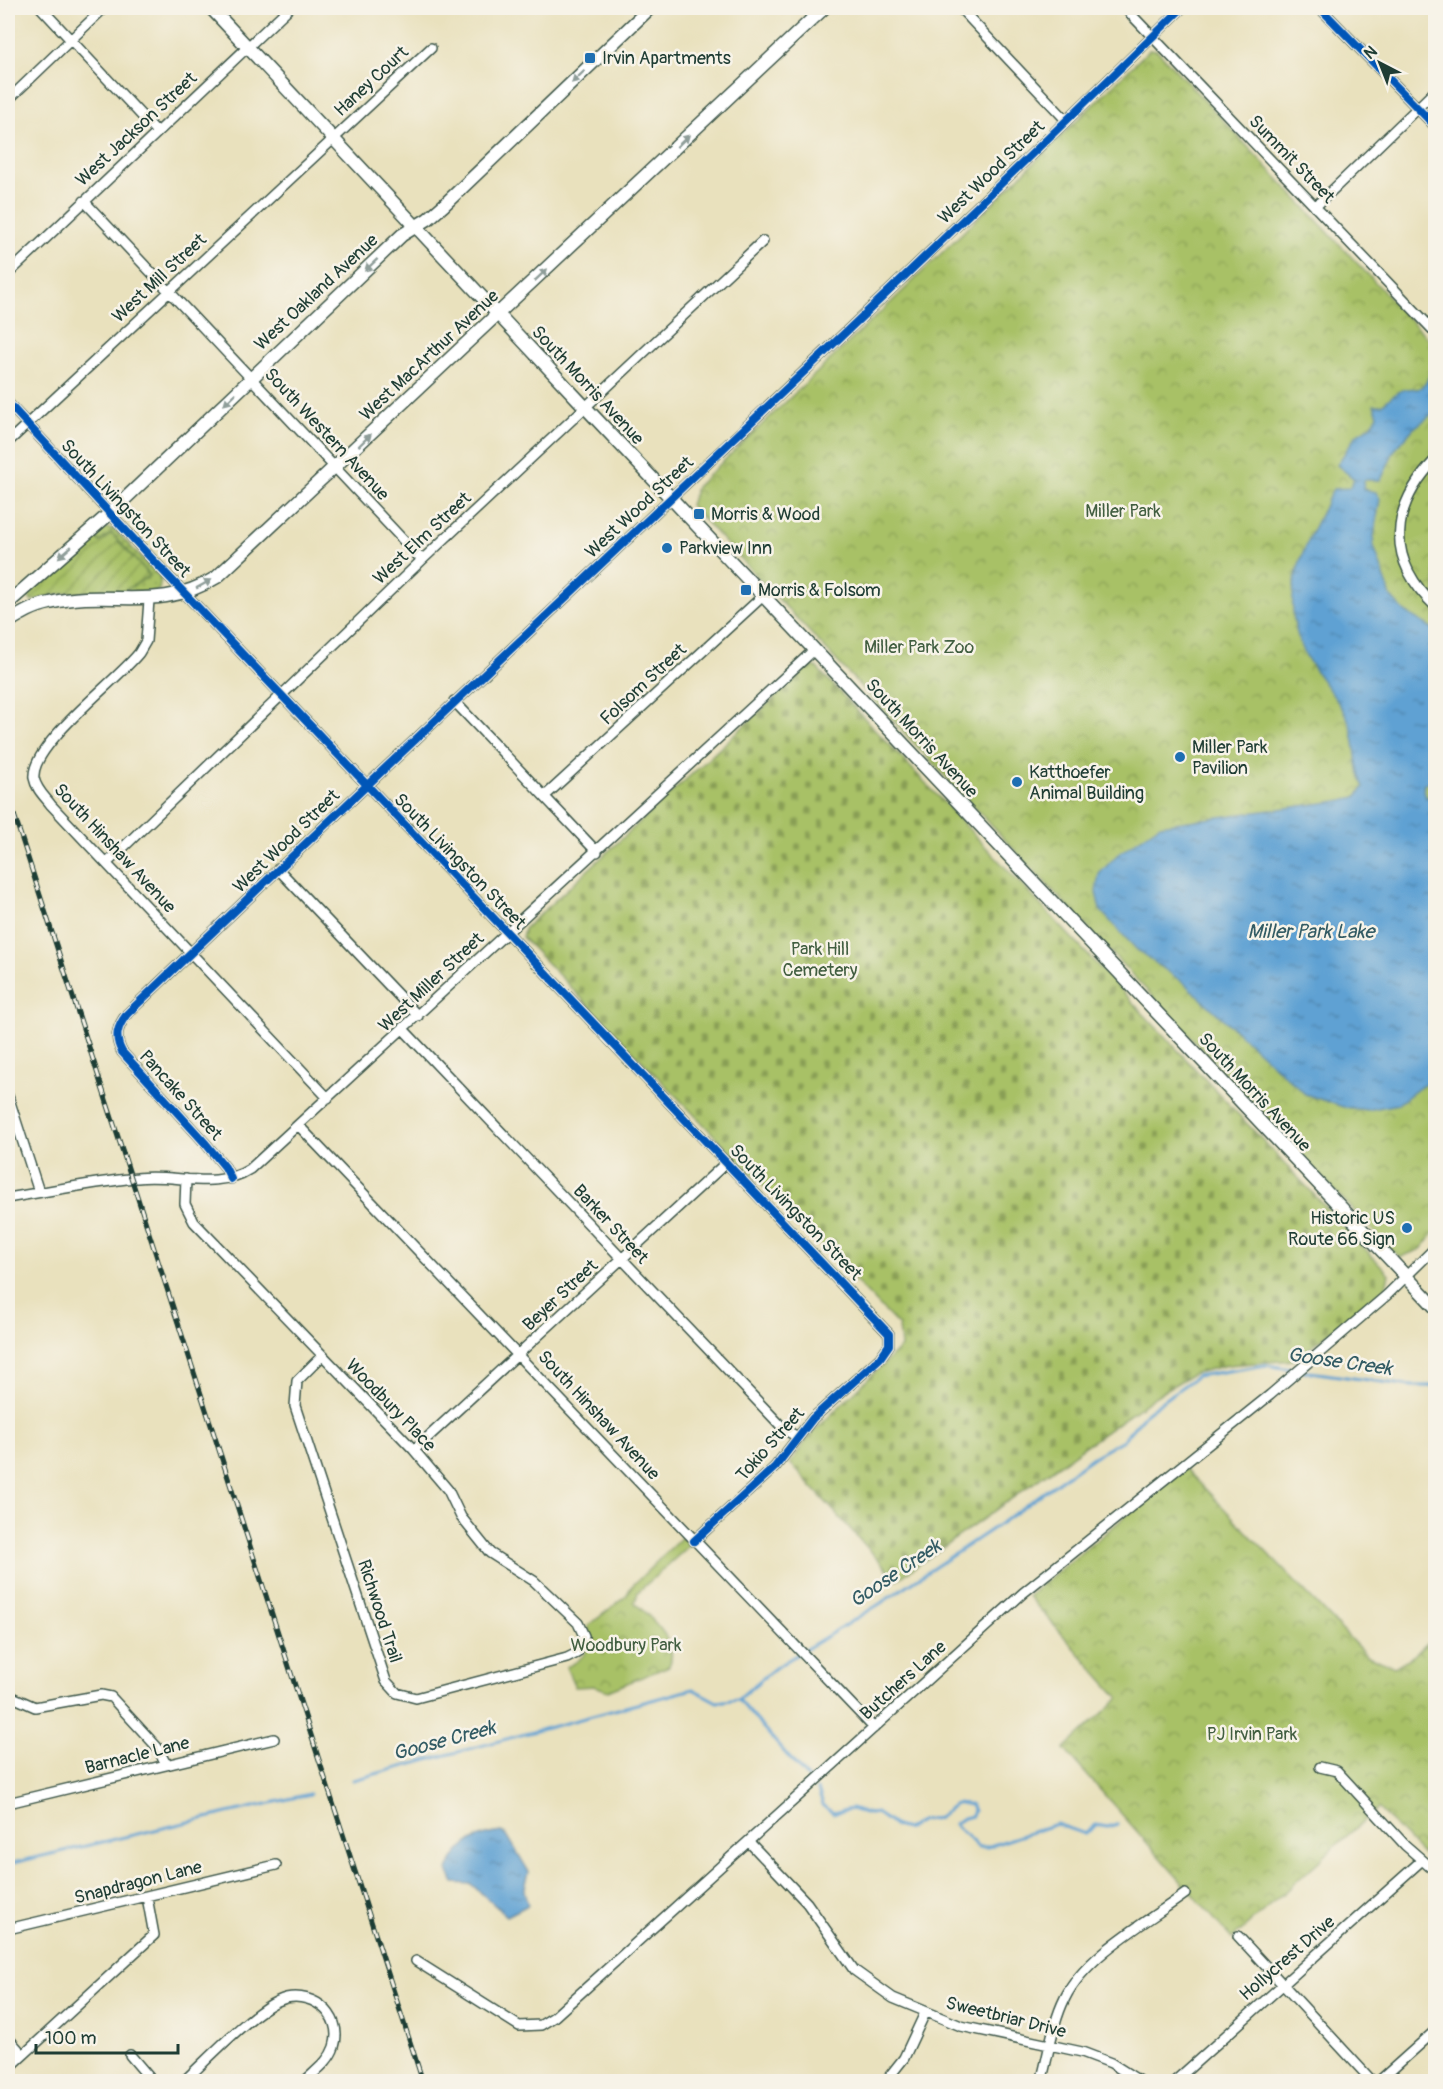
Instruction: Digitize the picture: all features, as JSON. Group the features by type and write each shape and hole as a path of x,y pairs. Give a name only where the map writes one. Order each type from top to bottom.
{"main road":[{"name":"South Morris Avenue","path":"211,8 585,408 1436,1308"},
{"name":"West Oakland Avenue","path":"8,603 109,514 402,235 444,205 650,8"},
{"name":"West MacArthur Avenue","path":"8,622 27,610 71,599 148,600 184,593 201,587 232,564 824,8"}],"street":[{"path":"41,8 157,132"},
{"path":"8,100 104,8"},
{"name":"West Jackson Street","path":"8,274 289,8"},
{"path":"960,8 1066,120"},
{"name":"Summit Street","path":"1125,8 1436,333"},
{"name":"West Wood Street","path":"118,1029 127,1014 190,953 454,701 741,433 1182,8"},
{"path":"1320,8 1436,127"},
{"name":"Haney Court","path":"333,139 430,48"},
{"path":"1316,207 1436,90"},
{"name":"West Mill Street","path":"8,442 333,139"},
{"name":"South Western Avenue","path":"84,201 422,560"},
{"name":"West Elm Street","path":"106,863 422,560 763,241"},
{"name":"South Livingston Street","path":"8,403 109,514 860,1301 884,1327 890,1339"},
{"path":"1436,459 1409,494 1399,519 1398,532 1399,548 1414,582 1436,607"},
{"name":"Folsom Street","path":"545,796 763,596"},
{"name":"South Hinshaw Avenue","path":"148,600 147,633 139,653 45,746 35,766 34,778 40,791 106,863 328,1098"},
{"name":"West Miller Street","path":"231,1179 250,1169 298,1126 814,651"},
{"path":"454,701 597,852"},
{"path":"278,869 418,1016"},
{"name":"Pancake Street","path":"118,1029 117,1038 122,1052 212,1151 231,1179"},
{"name":"Barker Street","path":"404,1029 784,1430 798,1437"},
{"path":"8,1096 39,1192"},
{"name":"South Hinshaw Avenue","path":"298,1126 874,1728"},
{"name":"Beyer Street","path":"414,1450 727,1162"},
{"path":"8,1198 136,1178 231,1179"},
{"name":"Woodbury Place","path":"186,1179 185,1204 194,1222 321,1357 414,1450 447,1490 461,1517 490,1552 534,1581 578,1623 584,1636 582,1645"},
{"name":"Butchers Lane","path":"416,1961 512,2024 525,2027 541,2025 554,2017 1032,1585 1305,1365 1406,1278 1436,1247"},
{"name":"Tokio Street","path":"694,1541 775,1467 813,1418 880,1358 890,1339"},
{"name":"Richwood Trail","path":"321,1357 297,1381 295,1406 386,1681 398,1693 416,1698 567,1658 577,1653 582,1645"},
{"path":"8,1695 35,1707 94,1696 111,1697 158,1747 166,1764"},
{"name":"Barnacle Lane","path":"8,1803 274,1739"},
{"path":"1320,1767 1337,1771 1421,1861 1436,1872"},
{"name":"Sweetbriar Drive","path":"749,1842 807,1903 854,1970 892,1998 961,2026 1082,2052 1111,2063 1141,2082"},
{"name":"Hollycrest Drive","path":"1174,2082 1283,1983 1293,1978 1421,1861"},
{"name":"Snapdragon Lane","path":"8,1929 276,1865"},
{"path":"1041,2082 1065,1998 1090,1964 1185,1894"},
{"path":"8,2069 154,1935 147,1897"},
{"path":"1238,1936 1376,2082 1436,2030"},
{"path":"183,2082 256,2016 276,2001 298,1997 310,1999 326,2010 331,2018 336,2039 330,2057 304,2082"},
{"path":"885,2082 904,2058 925,2013"},
{"path":"8,2038 23,2055"},
{"path":"130,2055 153,2082"}],"green space":[{"name":"Miller Park","path":"1150,49 1157,50 1435,346 1436,1231 1421,1249 1401,1257 1391,1250 690,505 696,487 905,289"},
{"path":"105,528 114,529 161,578 159,590 122,592 150,575 111,533 100,542 94,536"},
{"path":"111,533 150,576 122,592 66,593 31,601 27,594 94,536 100,542"},
{"name":"Park Hill Cemetery","path":"809,666 816,667 1389,1274 1386,1287 1295,1360 1227,1365 1192,1374 1156,1396 897,1580 790,1463 811,1434 901,1347 899,1326 522,937 524,929"},
{"name":"PJ Irvin Park","path":"1185,1468 1366,1655 1394,1667 1412,1657 1435,1636 1435,1841 1422,1854 1378,1808 1232,1939 1064,1749 1119,1698 1028,1596"},
{"name":"Woodbury Park","path":"682,1537 690,1545 638,1592 635,1603 668,1640 671,1648 669,1666 608,1691 595,1686 575,1687 566,1667 578,1661 586,1652 589,1640 588,1626 626,1596 631,1587"}],"water":[{"name":"Miller Park Lake","path":"1435,366 1435,412 1413,429 1394,451 1381,480 1364,480 1363,489 1376,492 1380,499 1373,543 1391,597 1405,612 1435,630 1435,780 1423,785 1426,798 1436,793 1435,1076 1398,1104 1367,1110 1343,1107 1305,1094 1184,983 1137,950 1100,910 1096,892 1099,874 1117,855 1160,825 1338,801 1356,797 1364,787 1358,770 1353,735 1347,717 1304,652 1296,630 1293,609 1294,588 1305,548 1333,489 1349,488 1354,479 1337,465 1356,435 1372,425 1378,415 1374,405 1382,405 1402,390 1418,389 1425,384"},
{"path":"502,1832 507,1835 529,1872 524,1891 528,1905 507,1916 471,1884 454,1883 448,1870 457,1854 469,1842"}],"waterway":[{"name":"Goose Creek","path":"353,1780 693,1689 717,1702 738,1699 775,1668 878,1605 1004,1521 1093,1457 1123,1440 1147,1412 1197,1376 1266,1365 1297,1370"},
{"name":"Goose Creek","path":"1303,1371 1411,1386 1436,1386"},
{"path":"738,1699 808,1779"},
{"path":"818,1790 823,1805 833,1813 851,1809 869,1814 877,1813 895,1826 906,1829 923,1820 939,1818 956,1804 971,1805 974,1811 972,1816 963,1818 954,1824 978,1847 987,1847 1056,1824 1085,1834 1096,1825 1107,1827 1117,1824"},
{"name":"Goose Creek","path":"8,1864 310,1794"}],"railway":[{"path":"8,796 423,2082"}],"cycle path":[{"path":"231,1179 225,1167 206,1144 122,1052 118,1042 118,1032 127,1014 788,387 1182,8"},
{"path":"1320,8 1436,127"},
{"path":"8,403 152,559 889,1334 889,1345 880,1358 813,1418 775,1467 694,1541"}],"place":[{"name":"Irvin Apartments","path":"590,58"},
{"name":"Morris & Wood","path":"699,514"},
{"name":"Parkview Inn","path":"667,548"},
{"name":"Morris & Folsom","path":"746,590"},
{"name":"Miller Park Pavilion","path":"1180,757"},
{"name":"Katthoefer Animal Building","path":"1017,782"},
{"name":"Historic US Route 66 Sign","path":"1407,1228"}],"park label":[{"name":"Miller Park Zoo","path":"919,647"}]}
